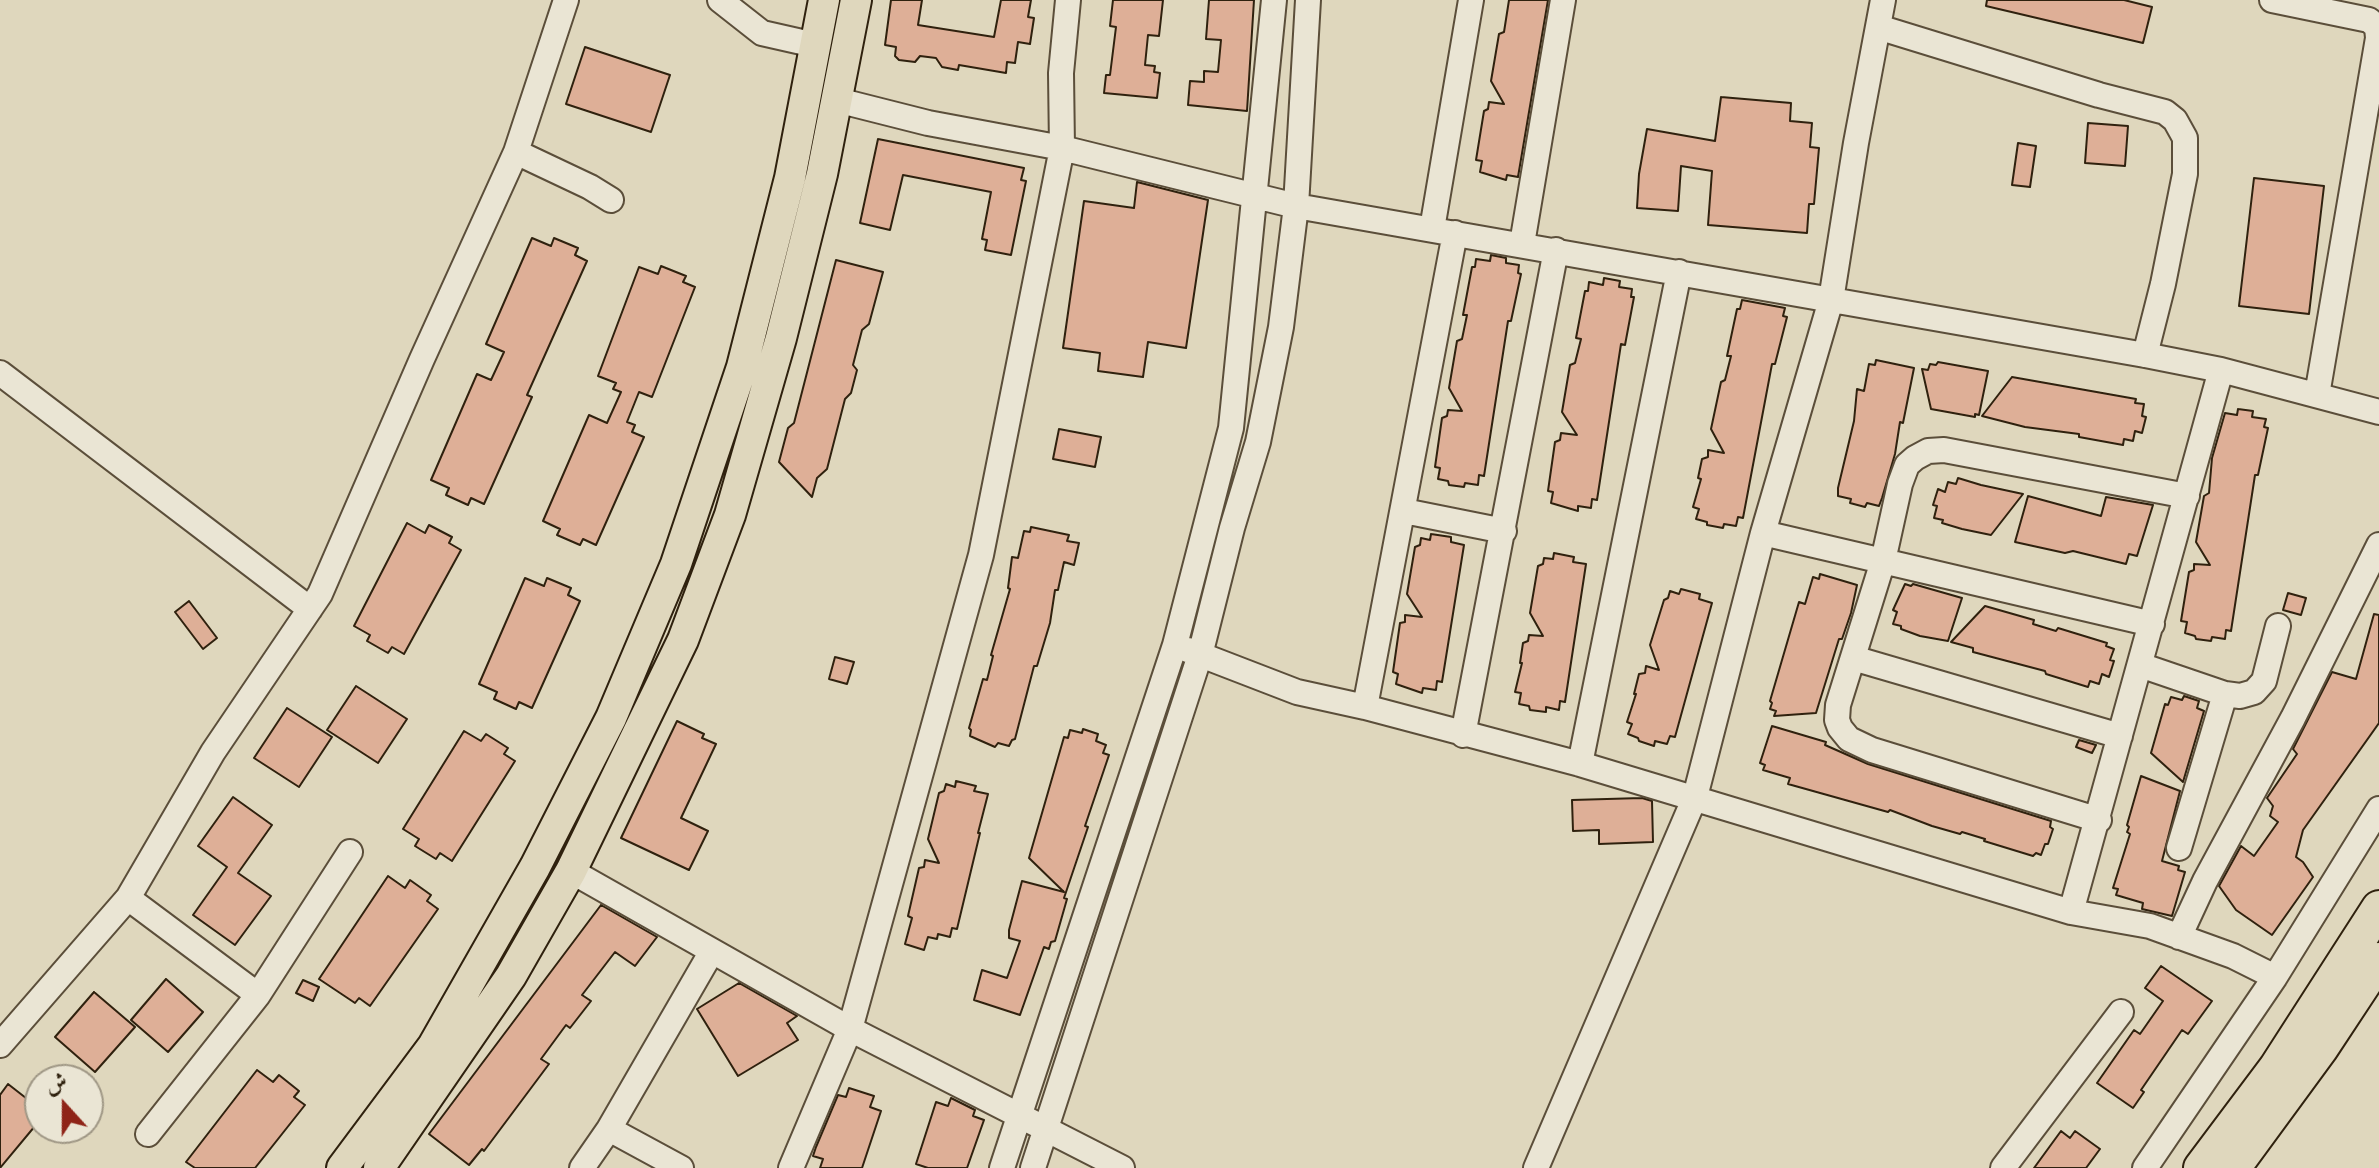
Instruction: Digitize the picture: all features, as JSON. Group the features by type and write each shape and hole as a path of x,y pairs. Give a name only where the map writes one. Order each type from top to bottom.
{"highway":[{"path":"2201,1168 2276,1068 2379,908"},
{"path":"2233,1168 2321,1048 2379,960"}],"main road":[{"path":"342,1168 433,1046 535,867 611,718 676,564 742,367 790,178 824,0"},
{"path":"379,1168 511,976 571,871 683,640 730,515 781,338 837,100 856,0"},
{"path":"751,330 781,338"}],"street":[{"path":"0,1045 128,898 213,752 320,594 516,152 566,0"},
{"path":"720,0 762,33 815,45"},
{"path":"791,1168 850,1029 981,555 1062,148 1061,73 1068,0"},
{"path":"1002,1168 1175,645 1231,428 1274,0"},
{"path":"1033,1168 1200,655 1232,528 1258,442 1281,327 1296,206 1308,0"},
{"path":"1365,707 1404,511 1444,231 1471,0"},
{"path":"1522,244 1563,0"},
{"path":"1536,1168 1695,797 1763,533 1831,300 1883,0"},
{"path":"2272,0 2358,16 2377,27 2378,38 2317,395"},
{"path":"1878,27 2099,95 2165,112 2175,120 2185,138 2185,174 2145,355"},
{"path":"837,100 928,123 1062,148 1296,206 2145,355 2221,370 2379,412"},
{"path":"516,152 611,200"},
{"path":"1463,735 1556,250"},
{"path":"1580,764 1679,272"},
{"path":"2071,912 2099,820 2221,370"},
{"path":"0,373 310,609"},
{"path":"2099,820 1872,750 1849,739 1837,720 1838,705 1883,561 1900,484 1907,465 1928,451 1980,455 2187,496"},
{"path":"1404,511 1504,531"},
{"path":"1763,533 2152,624"},
{"path":"2179,937 2379,545"},
{"path":"2140,665 2225,694 2240,696 2254,692 2264,681 2278,626"},
{"path":"1175,645 1297,692 1580,764 2071,912 2150,926 2233,956 2275,977"},
{"path":"1853,658 2120,736"},
{"path":"2179,848 2225,694"},
{"path":"2145,1168 2275,977 2379,809"},
{"path":"148,1134 258,995 350,852"},
{"path":"571,871 850,1029 1122,1168"},
{"path":"128,898 258,995"},
{"path":"582,1168 609,1129 712,951"},
{"path":"2003,1168 2121,1012"},
{"path":"609,1129 681,1168"}],"building":[{"path":"891,0 922,0 918,25 994,37 1001,0 1031,0 1028,17 1034,18 1030,44 1018,42 1015,63 1007,62 1006,73 959,65 958,70 942,67 936,58 920,56 915,62 899,60 895,56 896,47 885,45"},
{"path":"1113,0 1163,0 1159,36 1148,35 1145,65 1155,66 1154,72 1160,73 1157,98 1104,93 1106,75 1110,75 1116,27 1110,26"},
{"path":"1209,0 1254,0 1247,111 1188,105 1190,81 1204,82 1204,71 1218,72 1221,40 1206,39"},
{"path":"1509,0 1548,0 1518,177 1507,175 1506,180 1480,172 1482,161 1476,160 1484,111 1488,109 1489,102 1504,104 1491,81"},
{"path":"1987,0 2124,0 2152,7 2143,43 1986,6"},
{"path":"585,47 670,75 651,132 566,104"},
{"path":"1721,97 1791,103 1790,121 1812,123 1810,147 1819,148 1814,204 1809,204 1807,233 1708,225 1712,171 1681,166 1678,211 1637,208 1647,129 1715,141"},
{"path":"2088,123 2128,126 2125,166 2085,163"},
{"path":"878,139 1024,168 1021,180 1026,181 1011,255 985,250 987,240 982,239 991,192 903,175 890,230 860,223"},
{"path":"2018,143 2036,146 2030,187 2012,185"},
{"path":"2254,178 2324,186 2309,314 2239,306"},
{"path":"1137,182 1208,200 1186,348 1148,342 1143,377 1098,371 1100,353 1063,348 1084,201 1134,208"},
{"path":"532,238 551,246 554,238 578,248 575,255 587,261 527,395 532,397 484,504 471,498 468,505 446,495 449,488 431,480 477,374 491,380 504,352 486,344"},
{"path":"1491,255 1506,258 1506,263 1519,265 1518,273 1521,274 1511,321 1508,321 1484,476 1479,475 1478,485 1449,485 1448,481 1438,479 1440,468 1435,467 1442,418 1447,416 1448,410 1462,411 1449,388 1457,341 1462,339 1467,315 1463,315 1472,267 1475,267 1476,259 1490,261"},
{"path":"836,260 883,272 869,324 862,330 853,365 857,370 851,393 845,399 827,469 817,478 812,497 779,462 788,428 794,423"},
{"path":"661,266 686,276 683,282 695,287 652,397 639,392 627,422 635,425 632,432 644,437 596,545 583,539 580,545 557,535 560,529 543,521 589,415 607,423 621,392 613,389 616,383 598,376 639,267 658,274"},
{"path":"1604,278 1620,281 1619,287 1632,289 1631,297 1634,297 1625,345 1621,344 1597,500 1592,499 1591,508 1578,506 1578,511 1551,503 1553,492 1548,491 1555,442 1560,440 1561,433 1577,435 1562,412 1570,365 1575,363 1581,339 1576,338 1585,291 1588,291 1589,282 1603,285"},
{"path":"1742,300 1785,308 1783,316 1787,317 1775,364 1772,364 1743,518 1738,517 1736,526 1724,524 1723,528 1696,519 1699,509 1693,507 1701,479 1698,478 1702,459 1708,457 1708,450 1724,453 1711,429 1721,382 1725,380 1731,356 1727,356 1737,309 1740,309"},
{"path":"1876,360 1914,368 1903,423 1900,422 1895,454 1882,498 1879,506 1867,503 1865,507 1838,496 1838,488 1854,421 1857,389 1864,391 1869,364 1875,365"},
{"path":"1938,362 1988,371 1979,415 1975,414 1975,417 1931,409 1922,369 1928,370 1930,364 1936,365"},
{"path":"2012,377 2136,399 2135,403 2144,404 2142,416 2146,417 2142,433 2135,431 2133,441 2124,439 2123,445 1982,416"},
{"path":"2238,409 2253,411 2252,417 2266,419 2264,427 2268,428 2258,475 2255,475 2231,631 2226,630 2225,639 2196,639 2185,633 2187,622 2181,621 2189,572 2194,570 2194,564 2210,565 2196,542 2204,496 2209,493 2212,458 2225,413 2237,415"},
{"path":"1059,429 1101,437 1095,467 1053,459"},
{"path":"1958,478 2023,494 1991,535 1962,529 1934,518 1937,506 1933,505 1938,489 1945,492 1948,482 1956,484"},
{"path":"2028,496 2101,516 2106,497 2153,505 2137,556 2129,554 2126,564 2073,551 2065,553 2015,542"},
{"path":"407,523 425,533 429,525 452,537 449,543 461,550 404,654 392,647 388,653 367,641 370,635 354,626"},
{"path":"1031,527 1069,535 1067,541 1079,543 1074,565 1064,562 1058,590 1055,590 1050,623 1037,666 1034,666 1015,739 1009,746 998,743 995,747 970,736 969,728 983,679 987,680 1010,589 1012,557 1018,558 1024,531 1030,532"},
{"path":"1431,534 1451,537 1451,542 1464,545 1442,682 1437,681 1436,690 1423,688 1422,693 1396,684 1398,674 1393,672 1400,623 1405,622 1405,615 1422,617 1407,594 1415,547 1420,545 1421,538 1430,540"},
{"path":"1554,553 1574,557 1573,562 1586,564 1565,702 1560,701 1559,710 1546,707 1546,712 1530,710 1529,706 1519,704 1521,693 1515,692 1523,643 1528,641 1529,635 1543,636 1530,613 1538,566 1543,564 1544,558 1553,559"},
{"path":"1820,574 1857,585 1851,613 1842,639 1839,639 1816,713 1774,716 1776,711 1770,709 1770,701 1799,602 1805,604 1813,577 1819,579"},
{"path":"525,578 544,586 547,578 571,588 568,595 580,601 532,708 519,702 516,709 494,699 497,692 479,684"},
{"path":"1905,584 1962,598 1948,641 1920,636 1893,624 1897,612 1893,610"},
{"path":"1681,589 1700,594 1699,599 1712,603 1675,737 1670,736 1667,744 1655,741 1654,746 1628,734 1632,724 1627,722 1639,674 1645,673 1646,666 1659,670 1650,645 1664,600 1670,591 1679,594"},
{"path":"2288,593 2306,598 2301,615 2283,610"},
{"path":"189,601 217,638 203,649 175,612"},
{"path":"1985,606 2034,620 2033,624 2056,631 2058,628 2107,643 2106,646 2114,649 2109,677 2102,674 2099,684 2090,681 2088,687 2046,674 2045,671 1973,652 1973,648 1951,642"},
{"path":"2374,614 2379,615 2379,723 2303,830 2296,857 2313,877 2272,935 2236,910 2219,886 2241,846 2254,856 2278,822 2270,816 2273,806 2267,798 2297,754 2293,749 2332,672 2356,679"},
{"path":"835,657 854,662 847,684 829,679"},
{"path":"356,686 407,719 378,763 327,730"},
{"path":"2184,696 2199,701 2197,708 2204,711 2183,782 2151,753 2165,704 2168,705 2171,697 2182,700"},
{"path":"287,708 332,737 299,787 254,758"},
{"path":"677,721 704,734 702,738 716,744 681,818 708,831 689,870 621,838"},
{"path":"1772,726 1826,742 1825,745 1868,764 2051,821 2050,827 2053,829 2048,844 2045,844 2041,855 2036,853 2033,856 1890,810 1888,812 1788,784 1790,778 1763,770 1765,765 1760,763"},
{"path":"1083,729 1098,734 1096,741 1106,745 1103,753 1109,755 1064,898 1067,899 1055,941 1051,942 1049,949 1044,947 1020,1015 974,1000 982,970 1007,978 1020,941 1009,938 1009,930 1022,881 1064,892 1029,858 1064,737 1068,738 1070,730 1082,733"},
{"path":"464,731 481,741 486,734 508,748 504,754 515,761 452,861 440,853 436,859 415,846 419,839 403,829"},
{"path":"2079,740 2096,745 2092,753 2076,747"},
{"path":"2141,776 2180,791 2162,861 2179,866 2178,870 2185,872 2172,916 2142,909 2143,903 2116,895 2118,889 2113,888 2130,834 2127,825"},
{"path":"956,781 976,786 974,791 988,794 957,929 952,928 950,937 938,934 937,939 928,937 924,950 905,944 912,918 908,916 919,868 924,867 925,860 939,863 928,839 939,793 944,791 946,784 955,787"},
{"path":"233,797 272,825 238,873 271,896 235,945 193,915 227,867 198,846"},
{"path":"1642,798 1652,801 1653,842 1599,844 1599,830 1573,831 1572,800"},
{"path":"388,876 405,888 410,880 431,895 427,901 438,909 370,1006 359,998 355,1003 319,979"},
{"path":"601,905 657,937 635,966 615,952 582,995 591,1001 570,1028 566,1025 541,1059 549,1064 484,1151 482,1149 469,1165 429,1134"},
{"path":"2161,966 2212,1001 2188,1034 2182,1030 2141,1090 2144,1092 2133,1108 2097,1083 2134,1030 2140,1034 2163,1001 2145,988"},
{"path":"166,979 203,1012 168,1052 131,1020"},
{"path":"303,980 319,987 313,1001 296,993"},
{"path":"739,983 797,1016 787,1023 798,1040 738,1076 697,1009"},
{"path":"94,992 135,1027 102,1064 86,1064 55,1037"},
{"path":"257,1070 273,1082 279,1075 299,1091 294,1097 305,1105 255,1168 195,1168 186,1162"},
{"path":"8,1084 24,1096 24,1139 0,1168 0,1095"},
{"path":"849,1088 874,1096 870,1107 881,1111 862,1168 820,1168 823,1159 813,1156 816,1147 838,1095 846,1097"},
{"path":"951,1098 975,1110 973,1116 984,1120 967,1168 928,1168 916,1164 936,1102 948,1106"},
{"path":"2061,1131 2070,1138 2075,1131 2100,1149 2086,1168 2034,1168"}]}
